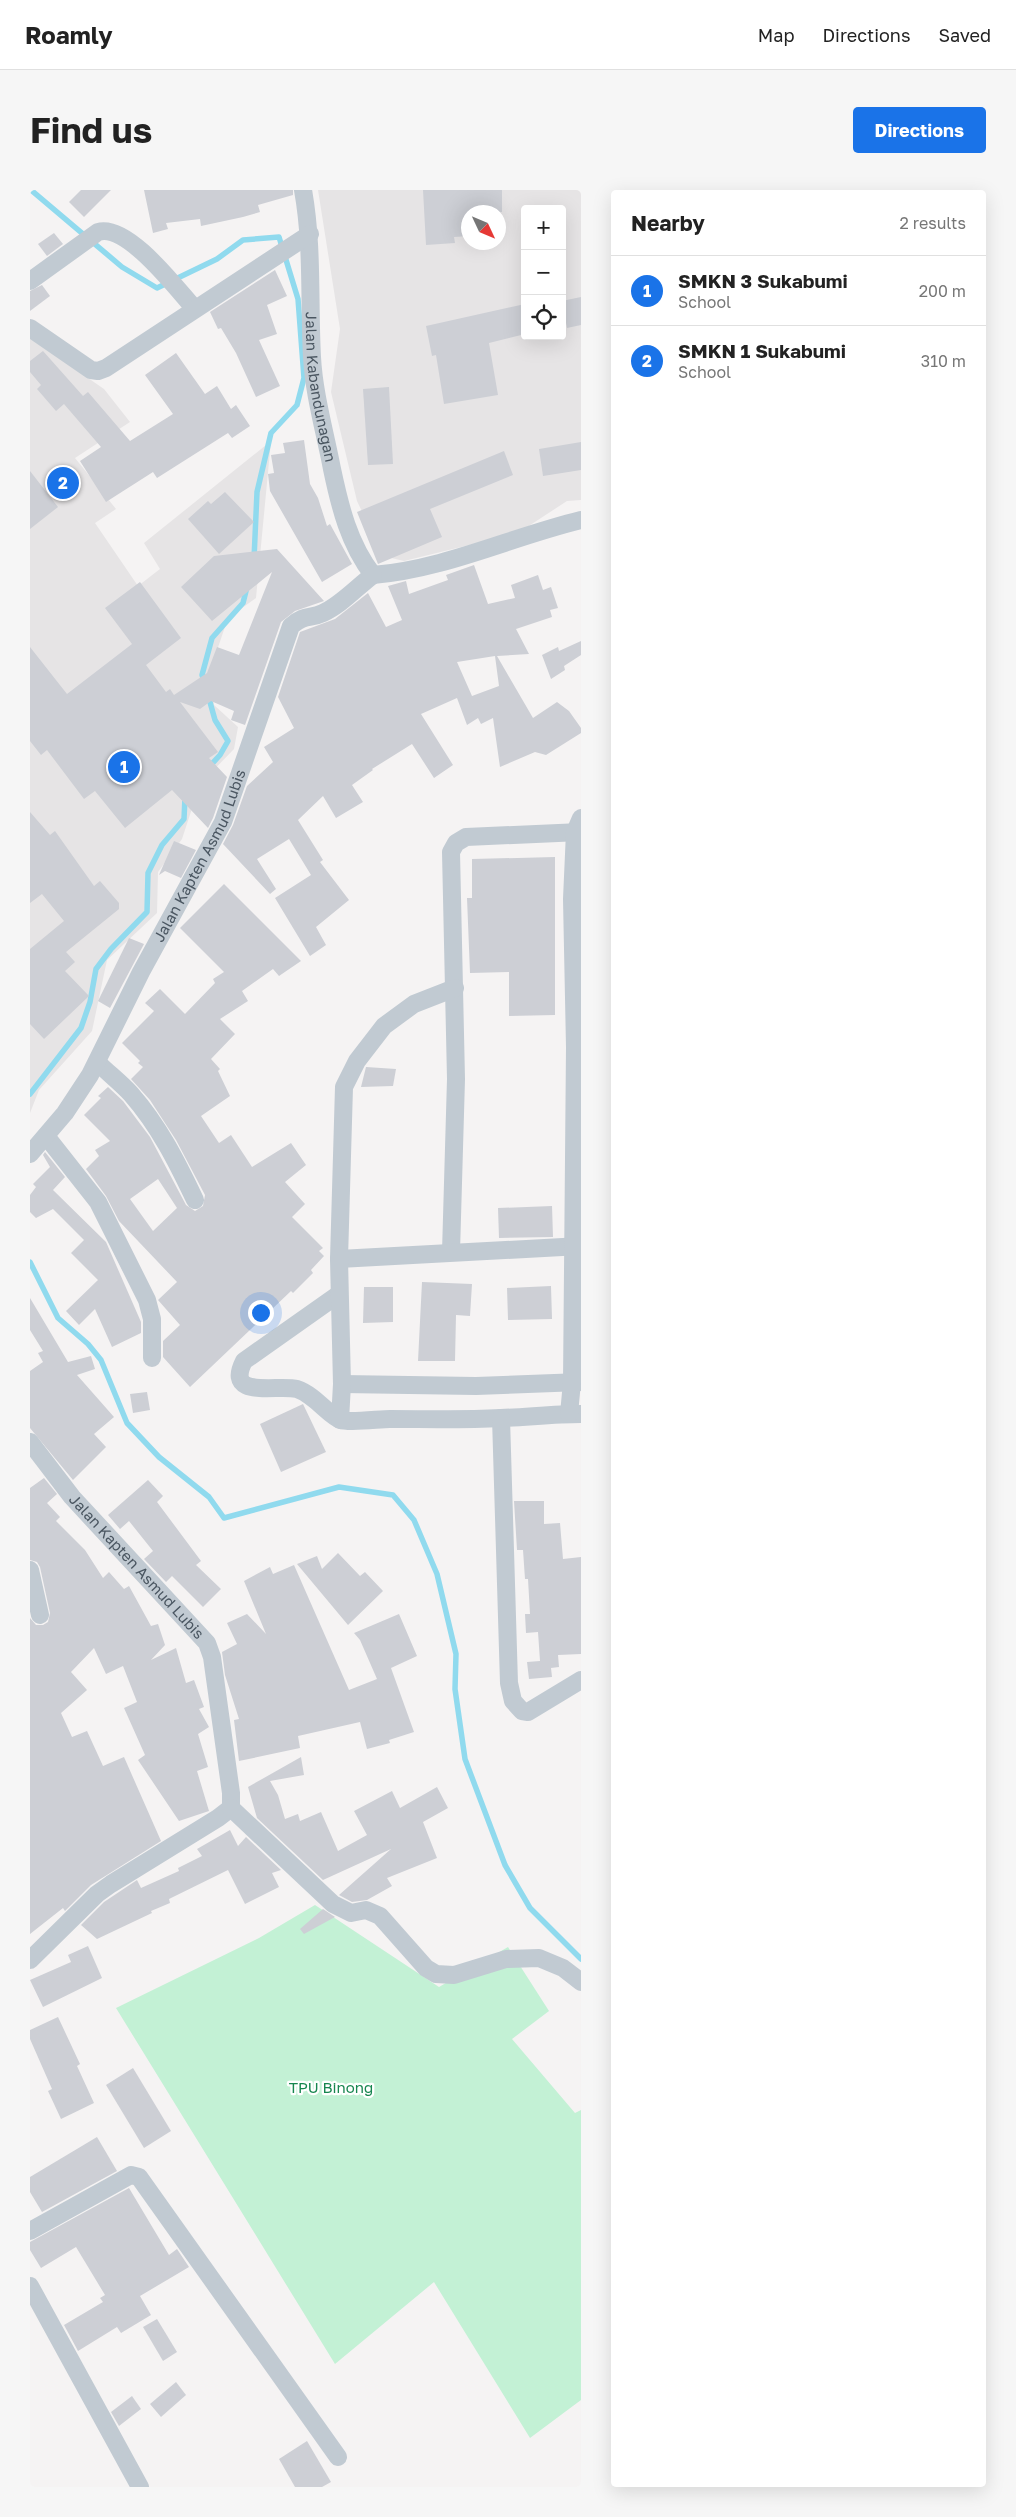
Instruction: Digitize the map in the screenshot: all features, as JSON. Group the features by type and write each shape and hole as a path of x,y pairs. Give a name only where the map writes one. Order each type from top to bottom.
{"street":[{"name":"Jalan Kabandunagan","path":"303,190 310,234 312,358 318,401 339,502 354,547 373,575"},
{"path":"30,281 83,242 104,230 124,238 141,250 194,308"},
{"path":"30,328 91,370 98,371 106,368 194,308 310,234"},
{"path":"373,575 391,573 459,558 581,520"},
{"name":"Jalan Kapten Asmud Lubis","path":"30,1154 79,1093 97,1062 141,972 223,822 291,626 306,616 322,614 373,575"},
{"path":"339,1294 253,1353 244,1361 240,1375 241,1381 252,1389 282,1386 298,1390 310,1396 340,1420 501,1418 575,1414 578,1130 572,899 579,827 466,837 453,846 451,852 456,1079 452,1252"},
{"path":"340,1420 342,1384 339,1259 344,1087 358,1060 384,1026 414,1004 455,988"},
{"path":"97,1062 130,1094 152,1121 173,1154 195,1200"},
{"path":"46,1136 98,1202 147,1300 152,1318 152,1358"},
{"path":"339,1259 577,1246"},
{"path":"342,1384 476,1386 576,1382"},
{"path":"501,1418 508,1683 513,1701 522,1711 528,1712 581,1680"},
{"name":"Jalan Kapten Asmud Lubis","path":"32,1449 72,1497 207,1643 212,1657 230,1774 230,1808"},
{"path":"30,1570 40,1615"},
{"path":"30,1960 97,1894 202,1830 230,1808 333,1904 351,1913 366,1910 380,1916 426,1968 436,1974 454,1975 506,1959 538,1958 563,1968 581,1982"},
{"path":"30,2231 131,2175 139,2177 338,2457"},
{"path":"30,2286 140,2487"}],"shaded area":[{"path":"318,190 581,190 581,500 567,501 518,533 404,561 383,556 357,501 331,392 340,329"},
{"path":"30,338 104,389 130,422 75,458 116,509 95,523 138,586 160,569 144,543 271,441 256,598 228,618 211,668 214,705 238,727 234,749 200,784 182,839 158,872 157,913 107,960 92,1031 39,1090 30,1113"}],"green space":[{"name":"TPU Binong","path":"315,1905 439,1987 508,1947 549,2011 512,2039 575,2113 581,2110 581,2400 530,2438 434,2282 335,2364 116,2008 259,1938"}],"building":[{"path":"81,190 111,190 84,217 69,202"},
{"path":"144,190 293,190 293,195 258,205 260,212 243,217 201,226 200,219 166,223 168,229 153,233"},
{"path":"423,190 502,190 502,205 461,205 461,236 454,237 455,243 426,245"},
{"path":"54,233 63,244 47,256 38,244"},
{"path":"275,270 287,296 267,305 277,334 259,340 280,386 256,397 236,353 221,328 218,329 210,312"},
{"path":"42,285 50,296 30,311 30,291"},
{"path":"581,297 581,325 567,328 566,300"},
{"path":"521,305 521,335 489,343 498,395 444,404 436,355 432,356 426,326"},
{"path":"43,351 83,396 88,392 130,441 173,414 145,375 176,353 205,394 217,386 231,409 236,405 250,426 232,438 228,433 157,478 153,472 106,502 80,461 101,447 64,404 56,411 37,389 41,385 30,372 30,361"},
{"path":"389,387 393,464 368,465 363,389"},
{"path":"304,440 310,484 318,498 327,526 330,524 352,564 322,582 270,491 268,474 274,473 271,455 285,453 283,443"},
{"path":"581,442 581,470 543,476 539,449"},
{"path":"504,451 513,475 430,509 442,537 378,564 357,512"},
{"path":"30,471 58,507 30,529"},
{"path":"225,492 254,522 219,554 188,519 208,501 211,504"},
{"path":"277,549 324,601 295,611 281,622 245,725 231,720 234,711 211,701 200,709 180,702 218,752 209,758 227,777 208,828 172,790 125,828 95,791 84,799 47,750 41,755 30,741 30,647 67,694 132,644 105,608 140,582 181,638 146,665 166,692 170,689 174,695 207,673 217,647 239,655 272,572 212,621 181,587 214,556"},
{"path":"474,565 488,604 515,598 511,585 538,575 543,590 551,587 558,608 550,610 552,617 516,629 529,654 497,656 533,718 557,702 569,711 581,728 581,733 546,755 535,752 500,767 493,718 481,724 478,718 467,725 457,698 421,714 453,765 434,778 412,744 372,769 352,785 363,802 336,818 323,796 298,820 323,860 320,862 349,900 316,927 326,945 310,956 275,898 311,875 289,839 257,859 276,889 270,894 223,844 233,825 247,786 273,762 264,747 294,728 278,697 300,632 335,619 368,593 386,627 402,620 388,586 406,581 409,594 448,580 446,575","holes":["495,656 499,686 472,696 457,662"]},
{"path":"581,641 581,655 564,666 565,670 551,679 542,655 558,647 559,651"},
{"path":"30,812 50,835 55,831 94,886 100,881 119,903 119,909 66,952 75,962 65,971 89,996 44,1039 30,1024 30,949 64,921 42,894 30,903"},
{"path":"174,841 196,850 181,878 165,871 159,875"},
{"path":"555,857 555,1015 509,1016 509,972 470,973 467,898 472,898 472,859"},
{"path":"224,884 301,961 279,976 273,969 242,991 248,1001 220,1019 235,1034 211,1059 220,1069 218,1071 230,1096 201,1116 219,1143 231,1135 252,1167 291,1143 306,1165 285,1182 305,1204 292,1217 323,1248 319,1251 324,1256 311,1270 313,1273 293,1293 291,1291 190,1387 163,1357 163,1341 180,1325 158,1300 177,1282 119,1221 106,1196 86,1169 99,1156 95,1150 110,1141 84,1115 101,1098 98,1096 108,1087 123,1101 150,1137 186,1205 195,1211 203,1206 205,1195 176,1140 150,1100 131,1079 143,1067 138,1063 140,1061 122,1043 154,1011 145,1003 160,989 185,1014 215,983 213,979 224,972 180,928","holes":["158,1179 177,1208 153,1231 130,1199"]},
{"path":"129,938 144,944 110,1008 98,1001"},
{"path":"366,1067 396,1069 393,1086 361,1087"},
{"path":"45,1152 65,1177 53,1190 106,1242 141,1322 141,1333 112,1347 95,1309 79,1325 66,1311 98,1280 71,1253 84,1240 53,1209 36,1218 30,1212 30,1195 36,1187 33,1184 50,1167 43,1155"},
{"path":"552,1206 553,1237 499,1238 498,1208"},
{"path":"422,1282 472,1284 470,1316 456,1315 455,1361 418,1361"},
{"path":"551,1286 552,1319 508,1320 507,1288"},
{"path":"364,1287 393,1287 393,1322 363,1323"},
{"path":"30,1298 68,1362 91,1356 95,1369 77,1375 114,1417 94,1434 106,1447 73,1480 30,1428 30,1371 43,1362 38,1353 43,1351 30,1330"},
{"path":"147,1392 150,1410 133,1413 130,1394"},
{"path":"303,1404 326,1452 281,1472 260,1424"},
{"path":"44,1478 57,1494 47,1503 60,1517 56,1521 85,1550 103,1578 109,1572 124,1589 129,1586 151,1626 158,1624 165,1645 151,1660 176,1648 186,1683 194,1680 204,1707 199,1709 209,1727 198,1734 208,1767 197,1771 209,1811 179,1821 138,1760 145,1755 124,1708 137,1702 123,1666 106,1674 94,1648 71,1672 87,1690 61,1713 72,1737 87,1731 103,1766 124,1757 161,1841 91,1885 65,1911 63,1908 30,1934 30,1618 36,1625 43,1625 48,1622 50,1613 40,1567 37,1562 30,1560 30,1488"},
{"path":"148,1480 163,1496 157,1502 201,1561 196,1565 221,1589 203,1607 172,1576 166,1582 144,1559 153,1551 129,1521 120,1529 108,1515"},
{"path":"514,1501 544,1501 544,1524 560,1523 563,1559 581,1557 581,1654 558,1655 559,1667 551,1668 552,1677 529,1679 527,1662 540,1661 538,1632 526,1633 525,1614 530,1614 528,1579 525,1579 523,1550 517,1550"},
{"path":"338,1553 360,1576 365,1572 383,1591 348,1625 297,1564 317,1556 322,1569"},
{"path":"294,1565 349,1690 377,1679 360,1640 354,1633 399,1614 417,1656 391,1668 414,1732 389,1740 390,1743 367,1749 360,1722 298,1736 300,1748 239,1761 234,1720 239,1719 225,1675 222,1652 237,1644 227,1623 247,1614 266,1634 244,1581 270,1567 273,1574"},
{"path":"301,1757 304,1775 270,1781 278,1795 285,1819 298,1814 300,1821 321,1812 338,1851 367,1835 354,1811 392,1791 400,1808 437,1787 448,1808 423,1822 437,1858 387,1878 392,1886 367,1900 352,1902 339,1895 391,1849 323,1880 257,1818 248,1787"},
{"path":"230,1830 238,1846 246,1837 281,1870 272,1873 279,1887 245,1904 228,1870 169,1899 170,1903 151,1911 152,1913 97,1939 81,1925 104,1902 137,1880 141,1888 179,1871 178,1868 202,1856 197,1849"},
{"path":"323,1909 335,1917 304,1934 300,1929"},
{"path":"88,1946 102,1978 43,2007 30,1980 71,1962 68,1955"},
{"path":"58,2017 80,2064 77,2066 94,2103 61,2119 48,2091 52,2089 30,2039 30,2030"},
{"path":"133,2068 171,2131 144,2148 106,2085"},
{"path":"97,2137 117,2171 42,2212 30,2192 30,2177"},
{"path":"129,2188 169,2255 177,2249 189,2267 140,2296 151,2315 121,2333 117,2327 78,2351 64,2325 103,2302 100,2298 105,2295 76,2247 41,2268 30,2250 30,2242"},
{"path":"157,2319 177,2352 163,2361 143,2327"},
{"path":"176,2382 186,2395 161,2417 150,2404"},
{"path":"132,2396 141,2409 119,2426 111,2412"},
{"path":"307,2441 331,2482 322,2487 295,2487 279,2459"}],"waterway":[{"path":"31,190 122,267 157,288 217,259 243,240 279,237 298,299 304,378 297,405 271,433 257,492 254,559"},
{"path":"205,683 202,675 212,638 243,603 247,587"},
{"path":"208,695 215,720 228,741 220,755 209,767"},
{"path":"30,1094 81,1028 90,1002 96,969 111,949 147,912 148,873 162,845 184,819 185,797"},
{"path":"30,1262 58,1318 88,1344 101,1360 127,1423 159,1457 209,1497 224,1518 339,1487 393,1495 414,1520 437,1574 456,1654 455,1689 465,1759 505,1865 530,1908 581,1959"}],"place":[{"name":"SMKN 1 Sukabumi","path":"63,483"},
{"name":"SMKN 3 Sukabumi","path":"124,767"}]}
